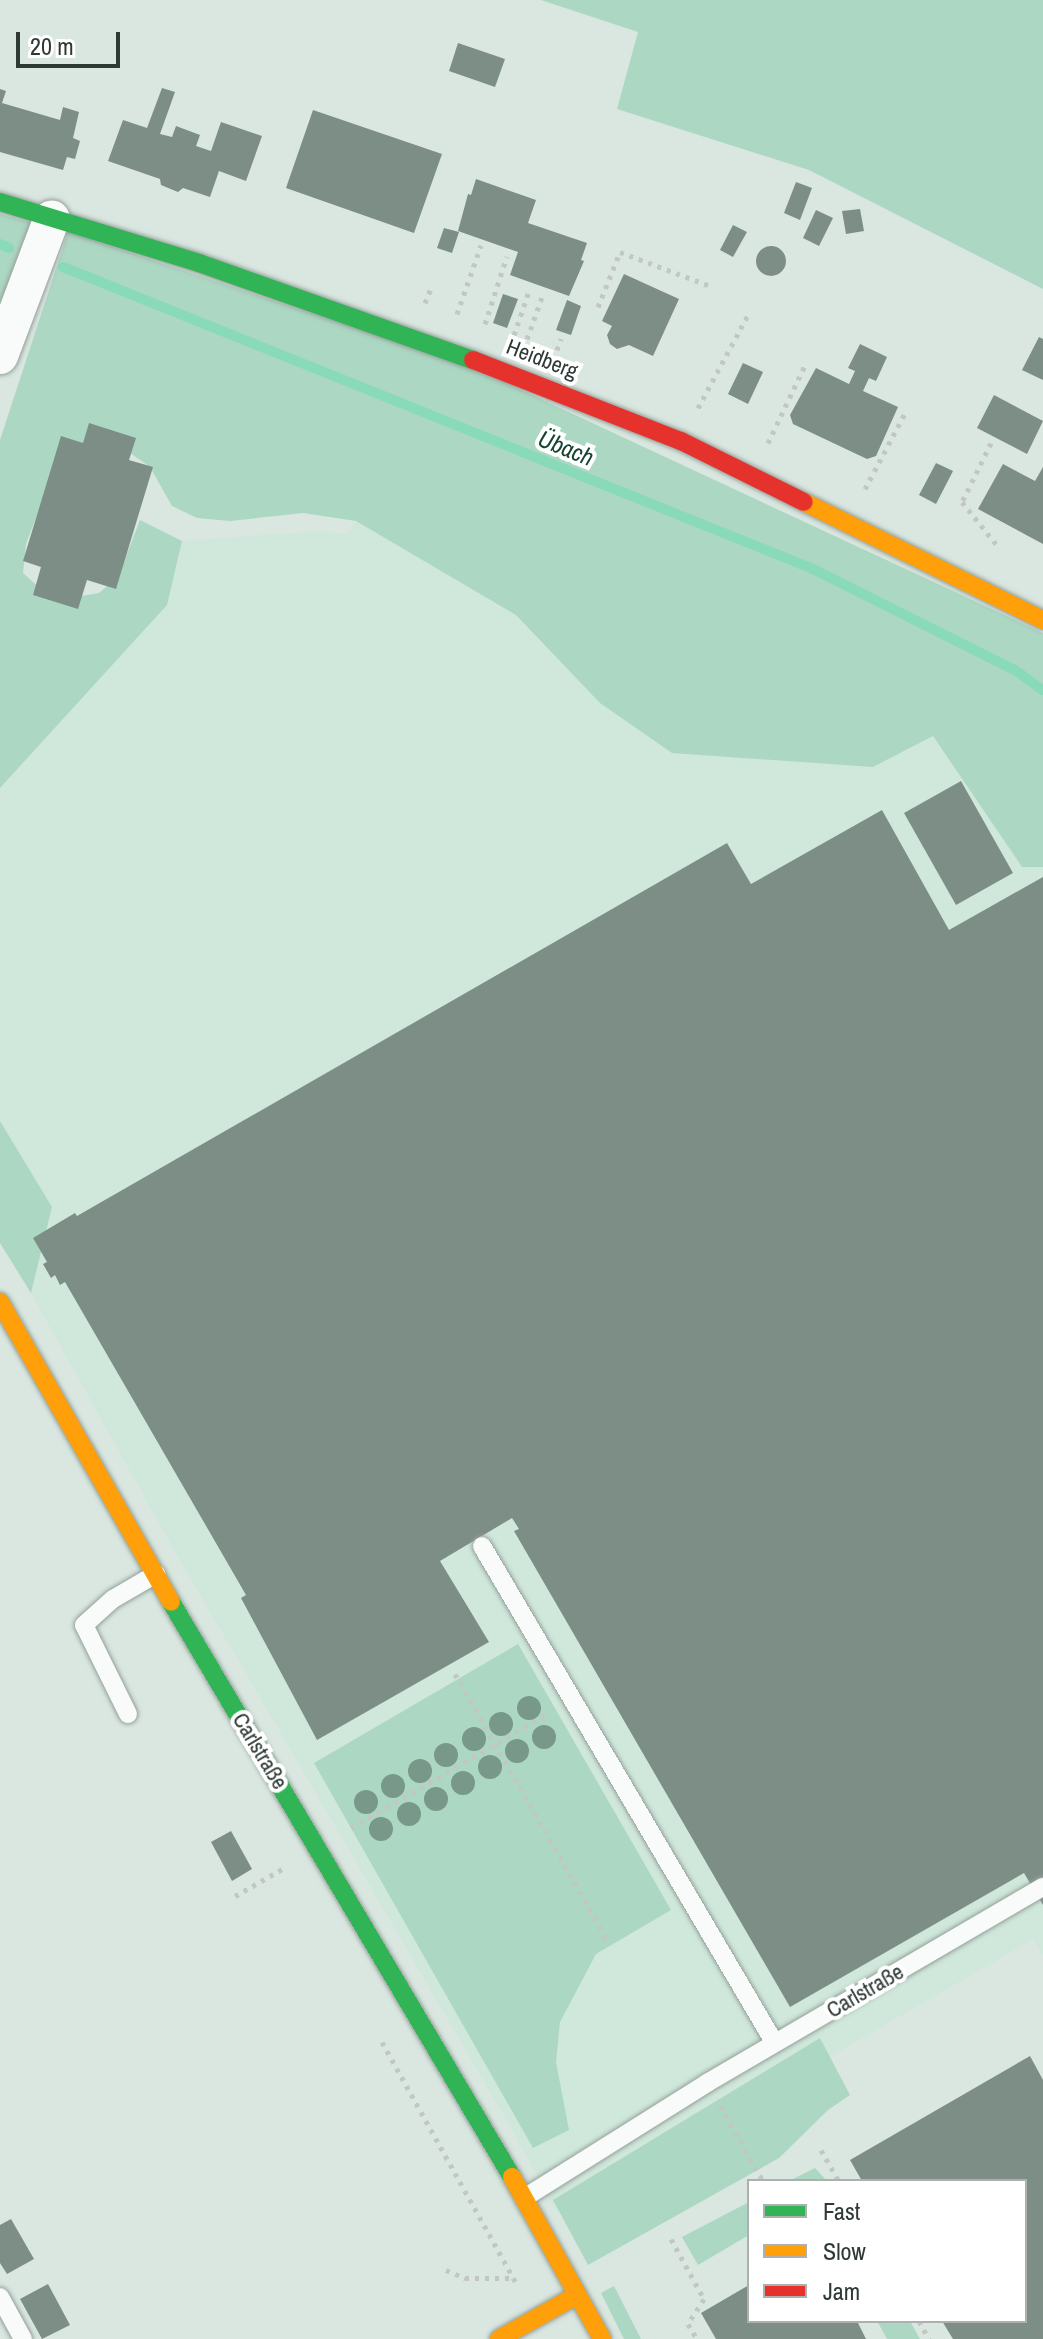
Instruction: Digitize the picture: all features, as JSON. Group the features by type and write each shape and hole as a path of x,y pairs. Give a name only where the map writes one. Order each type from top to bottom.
{"street":[{"name":"Heidberg","path":"0,202 199,263 445,349 681,441 1043,620"},
{"path":"0,356 52,218"},
{"name":"Carlstraße","path":"0,1302 156,1574 524,2198 602,2339"},
{"path":"499,2339 577,2295"}],"lane":[{"path":"482,1546 774,2042"},
{"path":"128,1714 84,1625 113,1599 156,1574"},
{"name":"Carlstraße","path":"524,2198 774,2042 1043,1887"},
{"path":"0,2297 23,2339"}],"path":[{"path":"445,349 481,245"},
{"path":"598,307 620,252 713,287"},
{"path":"473,359 507,256"},
{"path":"681,441 750,311"},
{"path":"752,476 805,365"},
{"path":"848,522 905,413"},
{"path":"991,443 962,502 996,544"},
{"path":"455,1674 608,1941"},
{"path":"343,1832 574,1699"},
{"path":"235,1896 285,1867"},
{"path":"707,2083 762,2179"},
{"path":"821,2150 838,2179"},
{"path":"671,2239 704,2299 688,2324 697,2339"},
{"path":"446,2270 465,2278 513,2278"}],"shaded area":[{"path":"356,521 516,615 600,703 873,767 933,736 1022,867 1043,867 1043,1955 1033,1939 558,2214 510,2126 174,1550 31,1293 52,1207 0,1121 0,788 167,605 182,541 318,531 347,534"}],"green space":[{"path":"541,0 1043,0 1043,289 809,170 617,109 638,32"},
{"path":"0,214 31,223 0,308"},
{"path":"68,232 474,368 1043,633 1043,867 1022,867 933,736 873,767 672,753 600,703 516,615 356,521 303,513 230,521 197,518 172,506 150,467 126,450 41,504 26,544 23,573 43,591 70,598 99,593 118,577 140,520 182,541 167,605 0,788 0,440"},
{"path":"0,1121 52,1207 31,1293 0,1243"},
{"path":"518,1644 671,1910 596,1954 560,2022 556,2062 569,2130 533,2148 314,1763"},
{"path":"820,2038 850,2095 828,2110 779,2158 588,2265 553,2200"},
{"path":"815,2168 825,2179 793,2179"},
{"path":"747,2203 747,2236 698,2265 682,2237"},
{"path":"614,2286 641,2339 624,2339 601,2293"},
{"path":"878,2323 911,2323 920,2339 887,2339"}],"building":[{"path":"458,43 505,59 495,87 449,71"},
{"path":"162,88 175,92 160,134 172,137 176,126 200,135 196,146 211,151 221,122 262,136 246,181 219,171 210,197 183,188 178,192 161,185 160,179 108,161 123,120 147,128"},
{"path":"0,89 6,91 2,103 60,120 63,107 79,112 73,138 80,141 75,159 67,157 63,170 0,152"},
{"path":"313,110 442,154 414,233 286,188"},
{"path":"476,179 536,200 528,223 587,243 581,260 584,261 569,296 510,275 518,252 458,231 468,194 471,195"},
{"path":"796,182 812,188 800,220 784,213"},
{"path":"860,209 864,231 846,234 842,211"},
{"path":"816,210 833,218 819,246 803,238"},
{"path":"733,225 747,232 733,257 720,250"},
{"path":"444,228 459,232 452,253 437,248"},
{"path":"771,246 782,250 786,261 782,272 771,276 760,272 756,261 760,250"},
{"path":"624,274 679,299 653,356 629,345 617,349 610,344 607,335 612,326 602,321"},
{"path":"503,294 518,299 507,328 493,323"},
{"path":"567,300 581,306 571,335 556,330"},
{"path":"1039,337 1043,339 1043,380 1022,370"},
{"path":"860,344 887,357 876,381 869,378 863,391 898,407 876,456 867,459 793,424 790,415 816,368 849,384 855,371 848,368"},
{"path":"743,363 763,372 748,404 728,394"},
{"path":"994,395 1043,421 1027,454 977,428"},
{"path":"89,423 136,438 129,460 153,467 116,589 87,580 78,609 33,595 41,567 23,561 61,436 83,443"},
{"path":"936,463 953,471 936,504 919,495"},
{"path":"1003,464 1035,481 1043,467 1043,544 978,509"},
{"path":"961,781 1013,873 956,905 904,813"},
{"path":"882,810 949,930 1043,877 1043,1905 1024,1873 790,2007 514,1531 519,1529 512,1518 440,1561 489,1642 317,1740 241,1598 246,1595 65,1282 60,1285 55,1275 51,1278 43,1264 47,1262 33,1238 75,1213 77,1216 727,843 751,884"},
{"path":"231,1831 252,1869 232,1881 211,1842"},
{"path":"1030,2056 1043,2080 1043,2339 953,2339 943,2323 1027,2323 1027,2179 861,2179 850,2160"},
{"path":"11,2219 34,2259 7,2274 0,2263 0,2225"},
{"path":"48,2284 70,2325 42,2339 20,2299"},
{"path":"747,2286 747,2323 858,2323 866,2339 716,2339 701,2313"}],"waterway":[{"name":"Übach","path":"0,244 9,248"},
{"name":"Übach","path":"63,267 813,569 1015,670 1043,690"}],"traffic: fast":[{"path":"0,202 199,263 473,360"},
{"path":"171,1602 512,2177"}],"traffic: slow":[{"path":"804,502 1043,620"},
{"path":"0,1302 171,1602"},
{"path":"512,2177 602,2339"},
{"path":"499,2339 577,2295"}],"traffic: jam":[{"path":"473,360 681,441 804,502"}]}
